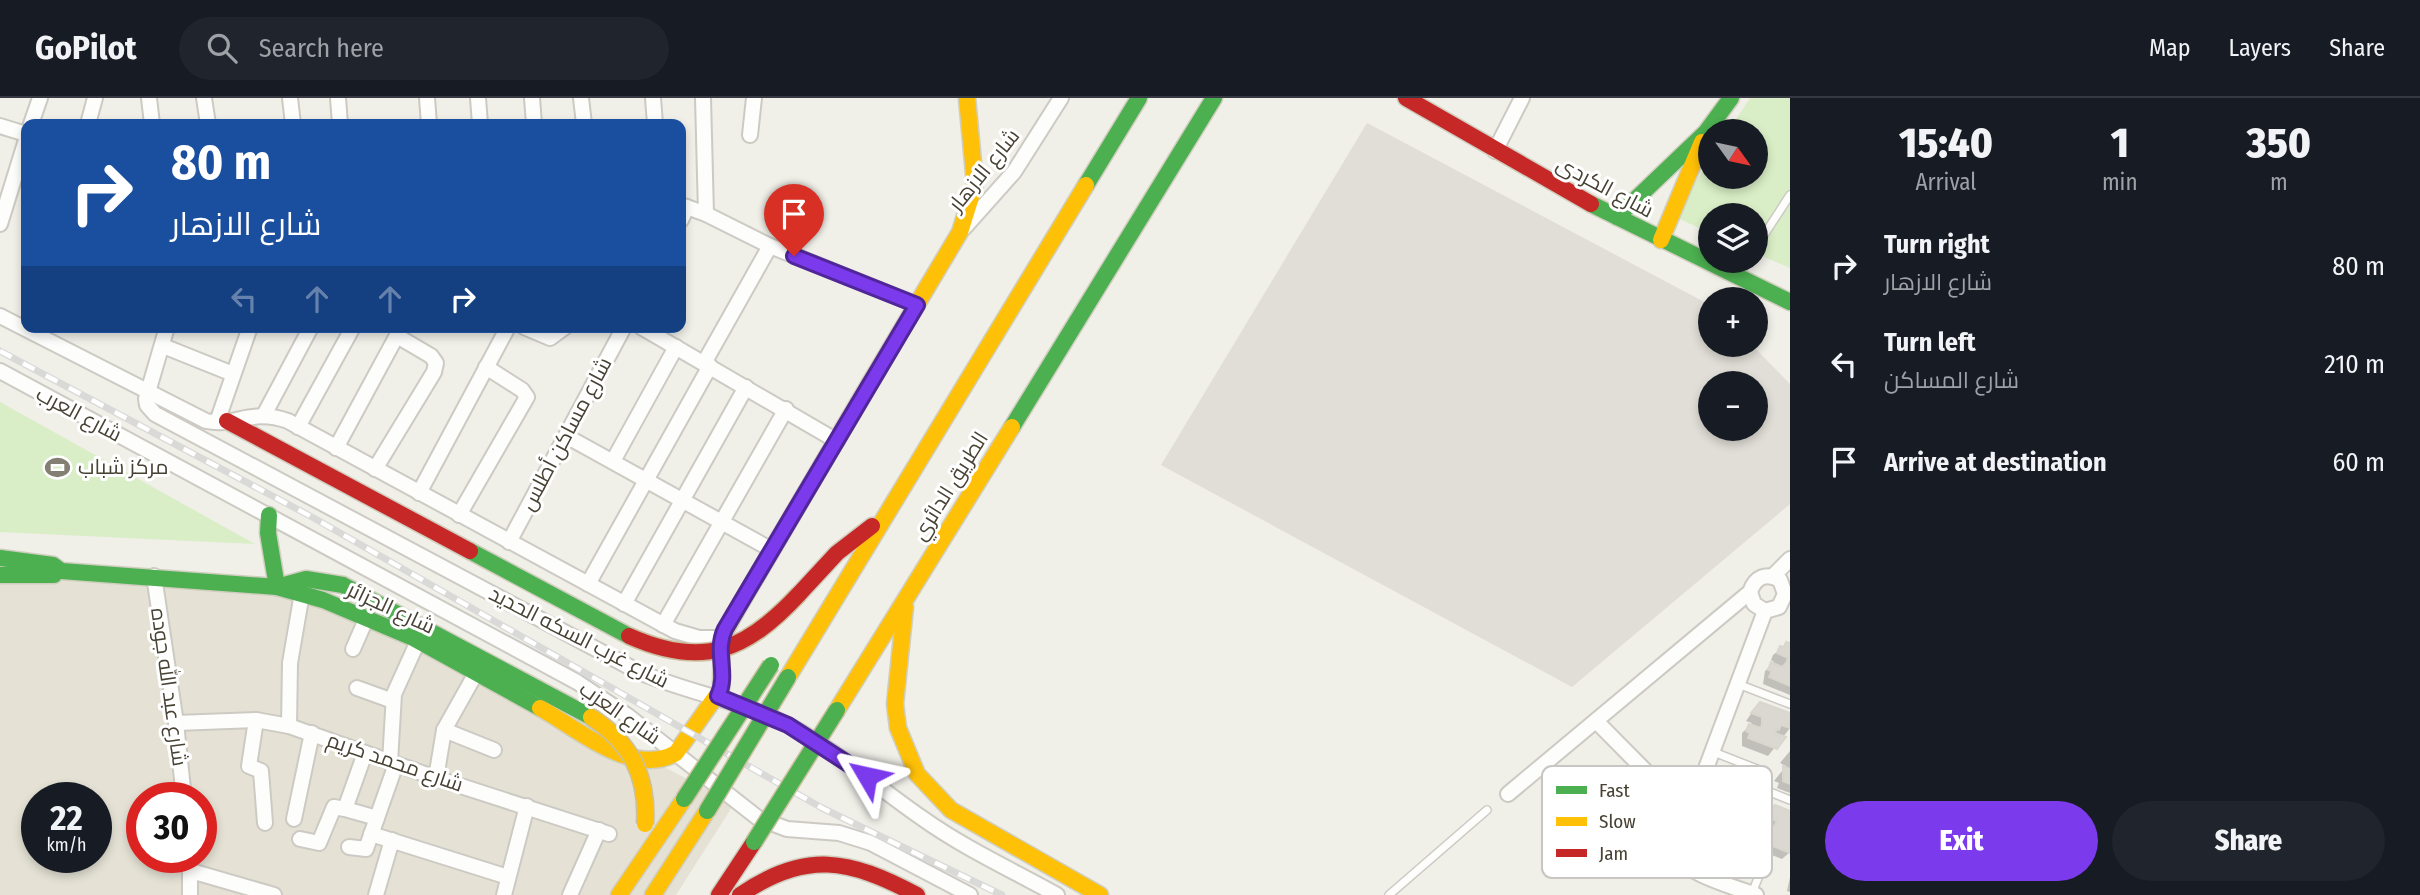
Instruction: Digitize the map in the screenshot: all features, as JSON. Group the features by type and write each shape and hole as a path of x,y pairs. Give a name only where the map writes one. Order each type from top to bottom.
{"main road":[{"name":"الطريق الدائري","path":"653,895 814,636 882,519 1139,98"},
{"name":"الطريق الدائري","path":"719,895 1214,98"},
{"name":"شارع الكردى","path":"1406,98 1495,151 1617,217 1736,279 1790,302"},
{"path":"1716,119 1731,98"},
{"name":"شارع الازهار","path":"721,638 960,232 975,184 964,99"},
{"path":"1617,217 1698,140"},
{"path":"1661,240 1698,151"},
{"path":"222,422 661,650 696,655 730,649 761,633 837,553 882,519"},
{"path":"270,515 268,529 276,558 278,587 306,579 343,585 605,725 618,735 637,761 646,792 645,824 634,874"},
{"name":"شارع الجزائر","path":"0,558 53,565 61,571"},
{"name":"شارع الجزائر","path":"0,575 52,576 61,571 154,576 278,587 302,593 368,617 418,642 634,760 652,762 676,753"},
{"path":"907,596 895,704 902,740 917,774 951,810 1100,895"},
{"path":"619,895 771,665 790,647 814,636"},
{"path":"676,753 718,696 723,682 718,655 721,638"},
{"path":"740,895 763,878 792,867 832,862 872,871 917,895"}],"street":[{"path":"33,119 40,98"},
{"path":"89,119 95,98"},
{"path":"149,98 151,119"},
{"path":"204,98 207,119"},
{"path":"290,98 292,119"},
{"path":"338,98 340,119"},
{"path":"427,98 429,119"},
{"path":"478,98 480,119"},
{"path":"532,98 534,119"},
{"path":"582,98 584,119"},
{"path":"653,98 654,119"},
{"path":"703,98 706,214"},
{"path":"750,135 754,98"},
{"name":"شارع الازهار","path":"960,232 1014,172 1061,98"},
{"path":"1495,151 1522,98"},
{"path":"0,126 21,132"},
{"path":"0,223 5,191 21,152"},
{"path":"686,211 706,214 769,246 917,305"},
{"path":"588,584 647,480 769,246"},
{"path":"0,316 21,325"},
{"path":"37,333 200,418 222,422 264,415 298,428 663,625 688,636 721,638"},
{"path":"148,393 166,333"},
{"path":"240,333 243,345"},
{"path":"222,422 233,374 248,333"},
{"path":"264,415 309,333"},
{"path":"298,428 350,333"},
{"path":"336,448 399,333"},
{"path":"375,469 434,372 436,363 401,333"},
{"path":"419,493 505,333"},
{"path":"538,333 550,338 557,333"},
{"name":"شارع مساكن أطلس","path":"509,541 621,333"},
{"path":"652,333 786,409 836,441"},
{"path":"163,346 233,374"},
{"path":"612,461 676,347"},
{"path":"459,514 527,397 522,390 486,367"},
{"name":"شارع العرب","path":"0,371 270,515"},
{"path":"624,604 746,387"},
{"name":"شارع غرب السكه الحديد","path":"148,393 147,405 155,414 627,666 657,680 718,696 776,720 821,744 932,825 1057,895"},
{"path":"663,625 786,409"},
{"path":"566,436 723,520 772,550"},
{"name":"شارع العزب","path":"270,515 577,682 628,716 767,823 787,829 839,833 871,843 970,895"},
{"path":"1773,576 1790,559"},
{"name":"شارع عبد الله جوده","path":"154,576 182,782"},
{"path":"1508,794 1750,592 1758,578 1773,576 1780,580 1788,595 1779,607 1765,611 1754,604 1750,592"},
{"path":"289,726 290,663 302,593"},
{"path":"1705,766 1765,611"},
{"path":"353,649 368,617"},
{"path":"349,847 365,850 372,834 393,763 393,701 418,642"},
{"path":"436,778 444,730 476,673"},
{"path":"357,688 393,701"},
{"path":"256,720 249,766 261,771 265,823"},
{"name":"شارع محمد كريم","path":"176,723 256,720 289,726 436,778 604,832 570,895"},
{"path":"1596,721 1641,766"},
{"path":"444,730 494,750"},
{"path":"294,819 312,733"},
{"path":"345,809 365,753"},
{"path":"504,895 527,806"},
{"path":"300,839 319,843 334,807 377,818"},
{"path":"372,834 508,877"},
{"path":"376,895 392,840"},
{"path":"190,895 191,873"},
{"path":"214,873 267,894"},
{"path":"1713,878 1753,894"}],"lane":[{"path":"1768,229 1790,195"},
{"path":"1736,279 1740,273"},
{"path":"1737,683 1790,704"},
{"path":"1711,751 1755,766"},
{"path":"1772,793 1790,800"},
{"path":"1389,895 1487,810"}],"shaded area":[{"path":"1367,123 1698,299 1698,357 1764,357 1790,384 1790,504 1572,687 1161,465"},
{"path":"0,569 291,588 542,702 734,804 676,895 0,895"}],"green space":[{"path":"1750,98 1790,98 1790,268 1768,259 1768,203 1698,203 1698,227 1673,216 1698,178 1698,189 1768,189 1768,119 1736,119"},
{"name":"مركز شباب","path":"0,402 255,544 0,532"}],"building":[{"path":"1786,642 1790,643 1790,686 1769,677 1772,671 1768,670 1771,662 1782,667 1786,663 1788,658 1777,653 1780,646 1784,647"},
{"path":"1760,702 1790,713 1790,728 1781,725 1775,733 1786,737 1777,749 1748,738 1750,733 1746,731 1749,724 1761,728 1762,717 1751,713"},
{"path":"1783,766 1790,769 1790,784 1783,781"},
{"path":"1775,805 1790,811 1790,853 1772,846 1772,829 1777,821 1772,819 1772,808"}],"railway":[{"path":"0,351 312,517 822,808 1002,895"}],"traffic: fast":[{"path":"1086,185 1139,98"},
{"path":"1012,427 1214,98"},
{"path":"1617,217 1706,132 1731,98"},
{"path":"1591,204 1790,302"},
{"path":"269,515 268,533 277,587"},
{"path":"470,551 629,636"},
{"path":"0,558 53,565 61,571 277,587 323,600 413,638 540,708"},
{"path":"0,575 54,575"},
{"path":"277,587 306,579 343,585 591,717"},
{"path":"684,799 771,665"},
{"path":"707,811 788,677"},
{"path":"754,842 837,710"}],"traffic: slow":[{"path":"870,383 960,232 975,184 967,98"},
{"path":"1661,240 1698,152"},
{"path":"788,677 1086,185"},
{"path":"837,710 1012,427"},
{"path":"905,607 895,704 898,728 917,774 951,810 1100,895"},
{"path":"540,708 588,738 624,755 659,759 676,753 721,689 722,637 735,613"},
{"path":"591,717 617,738 634,762 643,791 645,824"},
{"path":"619,895 684,799"},
{"path":"653,895 707,811"}],"traffic: jam":[{"path":"1406,98 1591,204"},
{"path":"735,613 870,383"},
{"path":"227,421 470,551"},
{"path":"799,594 837,553 872,526"},
{"path":"629,636 655,646 679,651 722,649 760,629 780,614 799,594"},
{"path":"719,895 754,842"},
{"path":"740,895 786,871 828,865 870,873 917,895"}],"place":[{"name":"مركز شباب","path":"58,467"}],"route":[{"path":"794,256 917,305 725,629 718,655 723,682 718,696 788,725 867,776"}]}
